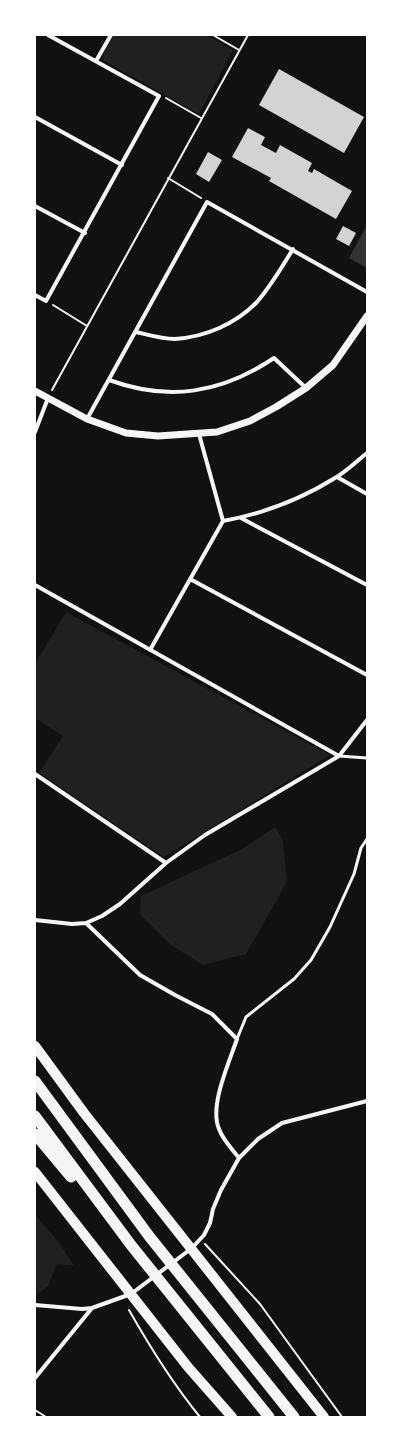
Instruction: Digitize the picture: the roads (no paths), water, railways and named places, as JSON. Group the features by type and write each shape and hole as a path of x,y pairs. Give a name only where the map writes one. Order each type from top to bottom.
{"highway":[{"path":"35,1046 188,1252 252,1327 324,1417"},
{"path":"35,1081 149,1236 294,1417"},
{"path":"35,1116 131,1246"},
{"path":"35,1134 131,1246 269,1417"},
{"path":"35,1172 126,1296 232,1417"}],"street":[{"path":"35,295 46,301 85,233 159,96 48,35"},
{"path":"96,62 111,35"},
{"path":"35,117 122,165"},
{"path":"88,419 208,202 367,292"},
{"path":"35,206 85,233"},
{"path":"136,332 158,338 174,339 195,336 212,331 229,323 256,302 270,285 293,249"},
{"path":"35,391 88,419 126,433 158,436 217,432 250,421 276,408 306,388 333,365 367,316"},
{"path":"109,380 142,390 188,392 211,388 236,380 256,370 274,358 306,388"},
{"path":"35,432 48,398"},
{"path":"150,650 223,521 199,434"},
{"path":"223,521 241,518 292,500 337,477 367,453"},
{"path":"337,477 367,494"},
{"path":"241,518 367,585"},
{"path":"190,579 367,675"},
{"path":"35,585 339,756"},
{"path":"35,920 72,924 86,923 102,916 120,904 166,863 205,835 339,756 367,720"},
{"path":"35,774 166,863"},
{"path":"86,923 140,975 212,1014 236,1039 216,1103 216,1116 219,1129 225,1140 239,1158"},
{"path":"35,1305 82,1309 92,1308 126,1296 141,1287 188,1252 204,1235 210,1223 221,1190 239,1158 258,1139 282,1123 367,1101"},
{"path":"35,1378 92,1308"}],"lane":[{"path":"339,756 367,758"},
{"path":"236,1039 246,1017 294,979 311,960 330,927 354,874 361,848 367,839"}]}
